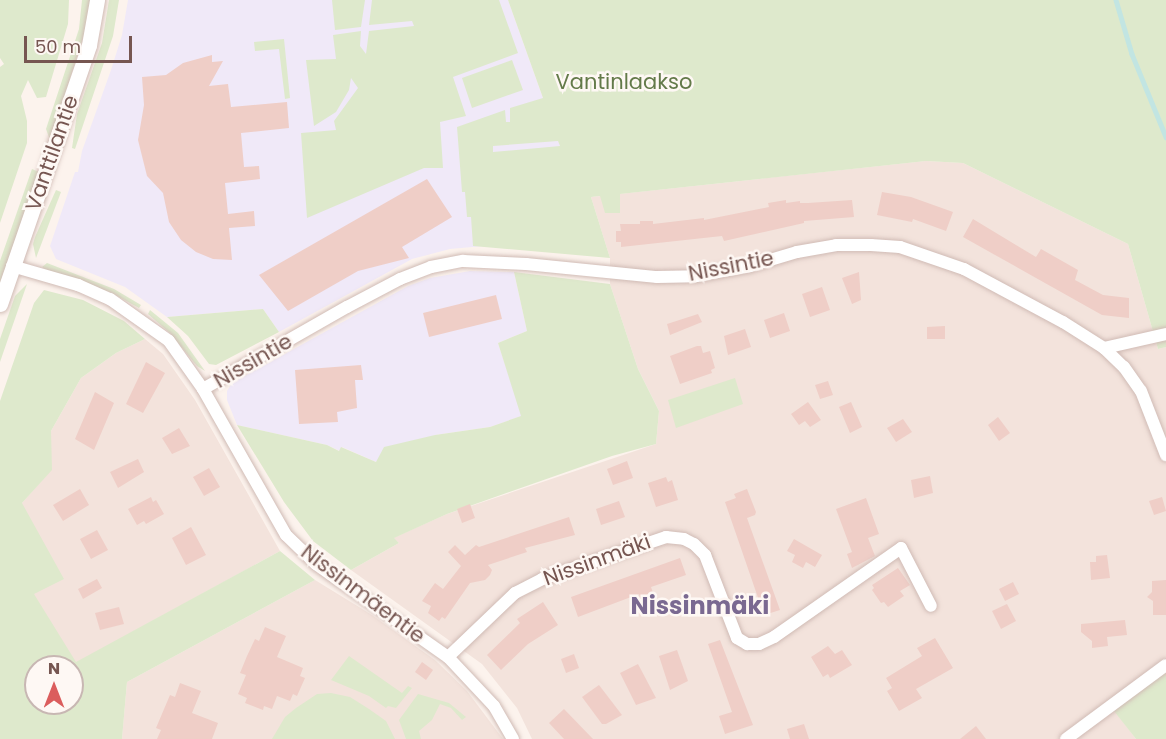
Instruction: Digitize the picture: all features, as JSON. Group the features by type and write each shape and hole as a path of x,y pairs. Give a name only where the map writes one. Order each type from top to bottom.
{"street":[{"name":"Vanttilantie","path":"0,304 89,45 97,0"},
{"name":"Nissintie","path":"203,389 400,279 431,267 463,261 526,264 657,277 696,276 719,273 797,252 836,245 900,247 964,269 1057,319 1104,348 1124,367 1141,391 1166,455"},
{"name":"Nissinmäentie","path":"12,266 78,285 110,299 169,341 203,389 286,535 316,564 448,657 494,706 513,739"},
{"path":"1104,348 1166,334"},
{"name":"Nissinmäki","path":"448,657 516,593 542,579 666,537 684,539 694,544 705,555 737,638 747,644 759,644 774,637 901,548 931,606"},
{"path":"1066,739 1166,665"}],"shaded area":[{"path":"128,0 508,0 560,146 484,246 450,249 412,259 279,332 263,309 167,317 125,287 56,259 50,246 75,172 78,172 82,151 111,70 122,35"},
{"path":"926,161 963,163 1128,244 1158,349 1166,347 1166,672 1115,711 1136,739 532,739 517,708 482,664 351,570 399,543 393,538 447,514 656,444 659,411 638,369 610,284 610,258 591,197"},
{"path":"470,271 514,272 527,331 498,343 522,416 490,427 435,435 376,462 342,447 340,451 327,445 237,425 227,400 227,391 232,383 408,286 430,278"},
{"path":"145,339 163,354 195,400 280,551 84,659 84,655 71,655 33,594 22,503 51,470 51,431 81,378 116,353"},
{"path":"315,580 372,615 435,660 467,691 503,739 122,739 127,682"}],"green space":[{"path":"0,0 69,0 68,24 46,97 37,98 28,80 21,96 27,121 27,143 0,223 0,67 4,64 0,58"},
{"path":"82,0 91,0 88,23 50,140 46,129 79,29"},
{"path":"109,0 119,0 113,36 75,149 72,148 77,114 102,43"},
{"path":"332,0 365,0 361,27 335,30"},
{"path":"372,0 499,0 518,53 453,77 466,116 440,122 443,168 424,168 307,218 301,133 336,130 334,121 358,88 351,78 349,90 336,112 314,126 306,60 336,59 333,35 361,31 360,46 366,54 369,31 414,26 412,21 369,25"},
{"name":"Vantinlaakso","path":"508,0 1166,0 1166,347 1158,349 1128,244 963,163 926,161 620,194 620,213 605,213 600,196 591,197 610,258 473,246 471,217 467,217 465,192 462,192 457,127 505,110 506,122 510,122 510,108 543,98","holes":["558,141 560,146 493,152 493,146"]},
{"path":"284,39 290,98 285,99 279,49 255,51 254,42"},
{"path":"512,60 523,90 472,108 462,78"},
{"path":"32,169 39,172 0,285 0,261"},
{"path":"56,190 61,192 36,258 33,244 35,237"},
{"path":"47,263 114,289 141,305 139,308 112,293 42,267"},
{"path":"514,272 610,284 638,369 659,411 656,444 612,456 447,514 394,538 399,543 351,570 313,541 284,502 237,425 327,445 339,451 341,447 376,462 384,447 435,435 490,427 521,416 498,343 527,331"},
{"path":"27,284 0,362 0,339 15,296"},
{"path":"44,290 83,300 124,321 145,339 116,353 81,378 51,431 52,470 22,503 64,579 34,594 72,655 24,655 24,715 84,715 84,658 280,551 315,580 127,682 122,739 0,739 0,401 34,303"},
{"path":"263,309 279,332 216,365 209,364 188,336 167,317"},
{"path":"150,310 178,333 205,371 197,366 170,333 148,314"},
{"path":"735,378 743,404 676,428 668,400"},
{"path":"349,656 402,693 408,686 412,688 396,708 388,706 386,708 369,696 331,680"},
{"path":"1166,672 1166,739 1136,739 1114,711"},
{"path":"331,693 350,697 386,721 395,739 272,739 285,717 296,708 317,694"},
{"path":"418,694 449,703 466,717 462,720 451,708 440,704 432,720 419,731 421,739 406,739 399,720"}],"building":[{"path":"212,55 212,62 223,61 209,86 228,84 231,107 287,102 289,128 241,133 244,167 259,166 260,179 225,183 228,214 254,211 255,226 229,228 232,260 213,259 196,252 181,240 169,222 163,193 147,176 138,140 144,105 142,77 166,75 183,63"},
{"path":"427,179 452,217 402,247 409,258 358,271 288,311 259,275"},
{"path":"882,192 911,197 953,212 946,231 913,219 912,222 877,215"},
{"path":"786,200 786,203 800,201 800,203 808,203 852,200 854,217 804,221 804,223 724,241 722,236 621,247 621,242 616,242 616,231 621,231 620,224 640,224 640,221 653,221 653,224 704,218 704,220 769,207 768,203"},
{"path":"973,219 1036,257 1041,249 1078,270 1075,280 1103,295 1129,298 1129,318 1102,315 963,237"},
{"path":"859,272 861,300 852,304 842,278"},
{"path":"822,287 830,310 810,317 802,294"},
{"path":"496,295 502,319 429,337 423,313"},
{"path":"784,313 790,331 770,338 764,320"},
{"path":"698,314 702,322 670,335 667,324"},
{"path":"945,326 945,339 927,339 927,327"},
{"path":"745,329 751,347 728,355 724,336"},
{"path":"701,346 703,353 710,351 715,368 711,370 712,373 680,384 670,356"},
{"path":"146,362 165,373 143,413 126,404"},
{"path":"361,365 363,380 355,380 357,408 337,412 338,422 299,424 295,370"},
{"path":"828,381 833,395 820,399 815,385"},
{"path":"95,392 114,403 94,450 75,439"},
{"path":"808,402 821,420 810,427 805,421 799,425 791,414"},
{"path":"851,402 862,427 850,433 839,407"},
{"path":"998,417 1010,433 999,441 988,425"},
{"path":"903,419 912,432 896,442 887,428"},
{"path":"179,428 190,446 172,454 162,438"},
{"path":"138,459 144,472 118,488 110,472"},
{"path":"627,461 633,478 613,485 607,469"},
{"path":"209,468 220,487 204,496 193,477"},
{"path":"930,476 933,493 914,498 911,480"},
{"path":"666,477 668,482 672,480 678,500 656,507 648,483"},
{"path":"80,489 89,505 63,521 53,505"},
{"path":"747,489 756,512 755,515 747,518 780,610 764,615 725,502 736,498 734,494"},
{"path":"151,497 153,502 156,500 164,514 146,524 144,521 137,525 128,509"},
{"path":"1162,497 1166,511 1154,515 1149,501"},
{"path":"866,498 879,534 868,538 875,556 852,568 847,554 852,552 836,509"},
{"path":"619,501 625,517 601,525 596,509"},
{"path":"470,504 475,518 462,523 457,509"},
{"path":"569,517 575,535 525,548 527,552 488,565 492,570 490,575 485,580 470,583 445,619 442,617 439,621 428,613 431,606 422,601 435,583 443,589 461,566 448,552 455,545 465,555 476,545 479,547"},
{"path":"191,527 206,555 186,565 172,538"},
{"path":"97,530 108,550 91,559 80,539"},
{"path":"794,539 822,555 815,567 806,562 803,568 792,562 795,555 787,551"},
{"path":"1107,555 1110,578 1091,580 1090,562 1096,562 1096,556"},
{"path":"680,558 686,575 651,587 658,607 645,612 639,594 578,617 571,597"},
{"path":"898,568 910,585 900,591 904,596 888,607 884,602 881,603 872,590 874,588 872,585"},
{"path":"97,579 102,588 83,599 78,589"},
{"path":"1166,580 1166,615 1153,615 1153,601 1147,597 1152,592 1152,581"},
{"path":"1013,582 1019,594 1005,601 999,589"},
{"path":"543,602 558,625 528,644 501,670 487,655 520,623 517,619"},
{"path":"1007,604 1016,621 1001,629 992,611"},
{"path":"119,607 124,624 100,630 95,613"},
{"path":"1125,620 1127,635 1107,637 1108,646 1092,648 1092,641 1081,632 1081,624"},
{"path":"265,627 286,636 277,657 303,668 300,676 305,678 297,696 293,694 290,701 277,696 272,709 264,706 263,710 245,703 247,698 238,694 246,675 240,673 255,639 259,641"},
{"path":"935,638 953,668 916,689 922,698 899,711 887,691 892,688 886,678 922,656 917,648"},
{"path":"720,640 753,725 725,734 719,716 732,712 708,644"},
{"path":"828,646 835,654 842,650 852,665 830,678 828,674 823,677 811,657"},
{"path":"677,650 688,681 670,690 659,656"},
{"path":"574,654 579,668 566,673 561,659"},
{"path":"422,662 433,670 426,680 415,672"},
{"path":"638,664 656,698 636,705 620,673"},
{"path":"180,683 201,691 192,713 218,723 212,739 157,739 161,730 156,728 170,695 175,697"},
{"path":"599,685 622,715 606,724 602,724 582,697"},
{"path":"564,709 593,739 564,739 549,723"},
{"path":"804,724 809,739 790,739 787,729"},
{"path":"976,726 986,739 960,739"}],"waterway":[{"path":"1116,0 1132,54 1166,137"}],"district":[{"name":"Nissinmäki","path":"700,606"}]}
